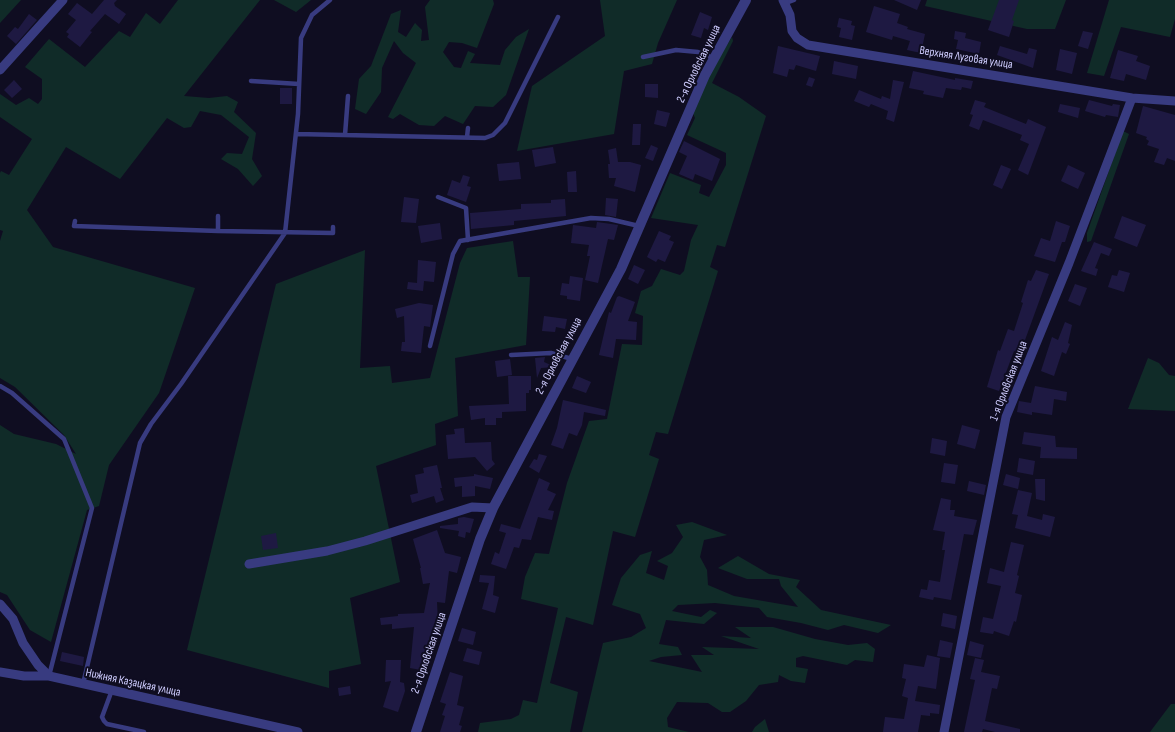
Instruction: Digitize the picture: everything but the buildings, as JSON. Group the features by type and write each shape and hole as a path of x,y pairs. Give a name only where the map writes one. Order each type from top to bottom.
{"street":[{"path":"0,70 63,0"},
{"name":"2-я Орловская улица","path":"416,732 480,539 493,508 621,270 705,75 746,0"},
{"name":"Верхняя Луговая улица","path":"787,1 792,31 797,38 808,45 1132,98 1175,101"},
{"name":"1-я Орловская улица","path":"944,732 1006,417 1069,263 1132,98"},
{"path":"249,564 327,551 365,542 472,507 493,508"},
{"path":"0,604 13,619 27,649 38,665 49,676"},
{"name":"Нижняя Казацкая улица","path":"0,672 24,676 49,676 298,732"}],"lane":[{"path":"83,684 140,443 151,424 181,384 285,233 296,134 301,38 312,16 330,0"},
{"path":"296,134 485,138 493,135 505,123 558,17"},
{"path":"643,57 676,50 698,52 714,58"},
{"path":"251,81 299,84"},
{"path":"345,135 348,96"},
{"path":"467,137 468,128"},
{"path":"438,197 466,208 468,240"},
{"path":"218,216 218,231"},
{"path":"430,346 453,254 460,241 592,218 609,219 641,226"},
{"path":"75,221 74,226 285,233 333,233 333,227"},
{"path":"511,355 551,353 572,360"},
{"path":"0,386 12,393 64,439 92,508 49,676"},
{"path":"112,690 102,717 104,721 107,724 144,732"}],"green space":[{"path":"0,0 21,0 0,23"},
{"path":"178,0 260,0 184,96 209,98 227,96 238,102 234,112 256,133 252,159 262,176 253,186 238,169 221,159 227,153 242,154 249,137 221,115 200,111 191,127 184,128 167,118 120,179 66,147 27,210 53,247 195,288 159,393 109,465 99,506 87,510 51,642 30,630 7,595 0,592 0,425 14,434 56,444 76,454 64,435 15,387 0,378 0,241 3,231 0,230 0,173 1,171 9,175 32,139 0,117 0,94 16,105 29,98 38,104 42,99 42,79 25,67 49,39 85,67 119,31 130,37 146,13 160,24"},
{"path":"274,0 311,0 296,12"},
{"path":"430,0 493,0 494,4 477,48 462,43 449,42 443,52 454,67 461,68 468,51 475,54 470,63 500,65 505,50 516,37 529,29 506,95 493,107 475,106 463,124 445,116 434,126 419,125 400,114 393,119 388,117 416,63 403,53 394,41 382,68 381,92 366,114 355,109 359,79 371,66 391,14 401,10 398,32 406,37 415,23 422,30 421,41 429,40 425,7"},
{"path":"600,0 677,0 658,43 652,64 624,71 614,134 517,151 532,86 605,36"},
{"path":"927,0 1066,0 1055,29 1027,29 925,6"},
{"path":"1109,0 1175,0 1175,19 1170,37 1121,27 1104,76 1087,73"},
{"path":"732,37 733,41 712,83 739,97 766,116 725,247 717,245 710,267 718,271 668,434 656,432 649,455 659,459 635,537 613,531 593,625 566,617 550,683 578,692 570,732 478,732 480,723 511,719 519,715 523,700 537,703 558,608 521,599 525,577 535,553 549,554 567,483 589,421 607,419 622,344 642,345 643,316 635,313 641,291 652,286 661,269 680,275 684,271 691,240 698,225 651,218 670,173 701,185 699,193 709,197 726,165 726,153 687,135 695,118 693,113 708,75"},
{"path":"1123,131 1129,134 1091,241 1087,242 1087,233"},
{"path":"513,241 518,277 530,277 526,345 455,358 458,416 435,424 436,445 376,466 400,582 350,598 361,664 329,671 329,688 187,650 276,284 365,250 360,368 390,366 392,383 430,378 460,263 467,248"},
{"path":"1148,358 1159,363 1169,375 1175,376 1175,411 1128,409"},
{"path":"692,522 727,535 704,540 700,557 707,570 708,585 734,596 798,607 781,586 779,579 747,579 718,568 738,556 769,574 800,580 796,587 821,610 891,625 878,633 844,625 828,630 801,623 767,617 759,608 715,603 678,605 672,611 701,617 710,610 717,613 704,624 666,620 659,644 678,647 682,655 661,657 649,661 702,672 691,655 714,655 702,647 759,649 721,636 751,638 735,627 773,627 815,639 848,645 867,643 875,649 873,662 855,660 847,665 803,656 796,658 796,667 808,669 805,683 791,681 779,675 778,682 759,685 746,701 730,712 722,712 708,703 677,702 667,718 668,727 689,732 582,732 603,643 631,637 646,628 640,614 612,605 621,578 640,555 652,551 646,573 664,580 668,566 657,561 672,553 683,537 676,525"},
{"path":"1171,704 1175,704 1175,732 1150,732"},
{"path":"765,719 769,732 752,732 755,727"}]}
